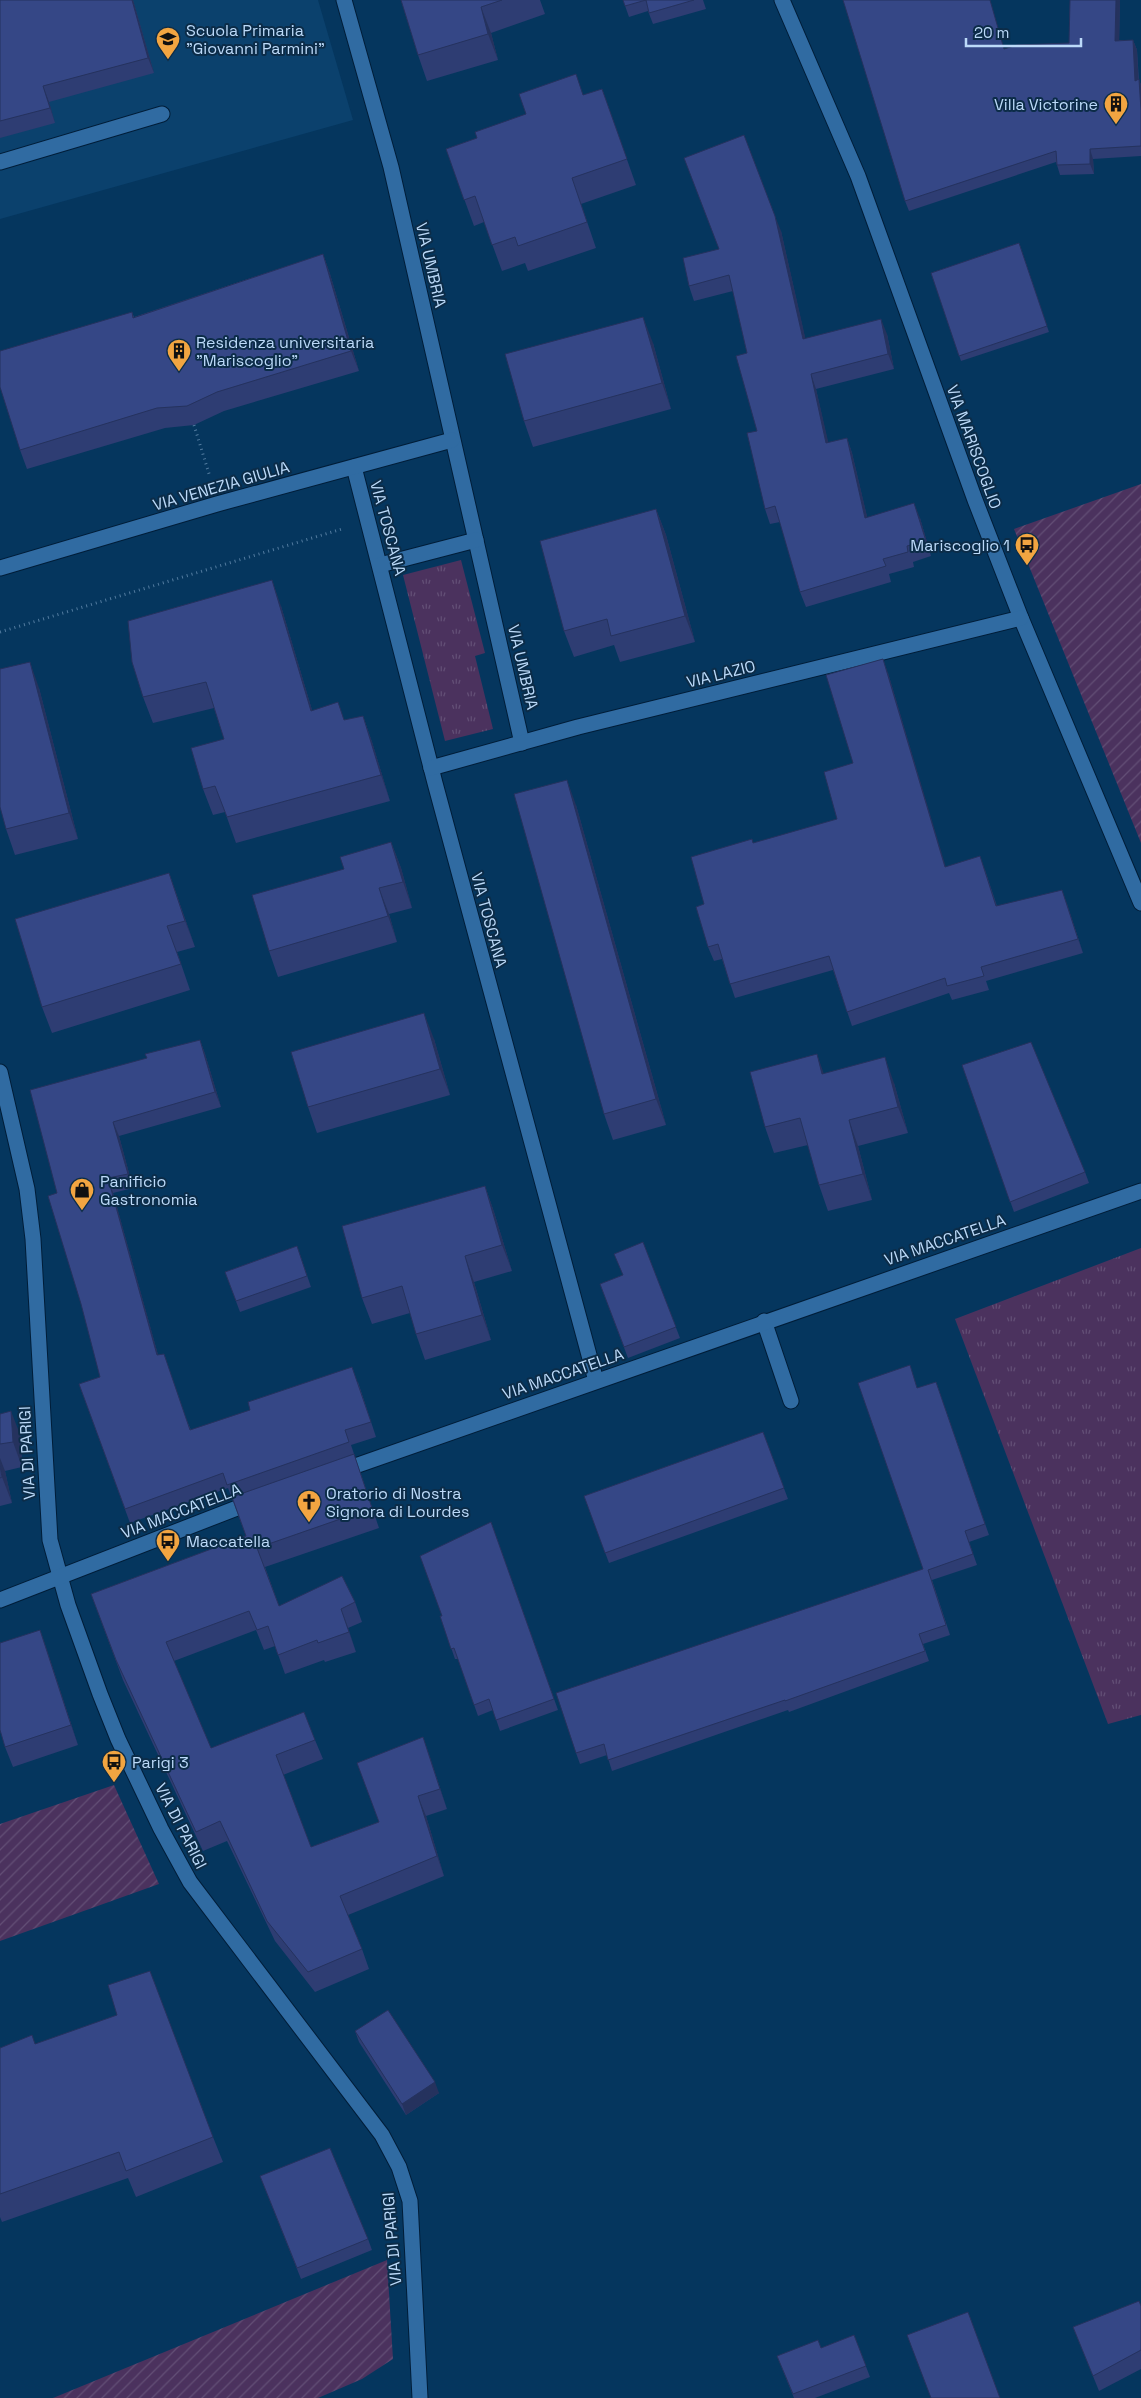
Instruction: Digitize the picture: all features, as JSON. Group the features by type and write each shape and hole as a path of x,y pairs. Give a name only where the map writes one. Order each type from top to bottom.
{"street":[{"name":"VIA UMBRIA","path":"344,0 391,167 522,743"},
{"name":"VIA MARISCOGLIO","path":"782,0 858,176 971,491 1020,618 1141,903"},
{"path":"0,162 162,114"},
{"name":"VIA VENEZIA GIULIA","path":"0,568 217,504 452,440"},
{"name":"VIA TOSCANA","path":"354,467 431,768 596,1381"},
{"path":"380,565 476,540"},
{"name":"VIA LAZIO","path":"431,768 522,743 1020,618"},
{"name":"VIA DI PARIGI","path":"1,1077 29,1207 50,1540 71,1615 118,1739 190,1882 382,2135 400,2168 410,2201 417,2397"},
{"name":"VIA MACCATELLA","path":"325,1476 1141,1191"},
{"path":"764,1322 792,1401"},
{"name":"VIA MACCATELLA","path":"0,1600 271,1496"}],"path":[{"path":"194,425 217,504"},
{"path":"0,632 368,521"}],"shaded area":[{"name":"Scuola Primaria \"Giovanni Parmini\"","path":"0,0 318,0 353,120 0,219"}],"green space":[{"path":"1141,484 1141,843 1014,529"},
{"path":"461,560 485,653 475,656 493,729 445,741 403,575"},
{"path":"1141,1248 1141,1715 1108,1724 955,1319"},
{"path":"114,1785 159,1884 0,1941 0,1824"},
{"path":"387,2260 393,2359 362,2379 318,2398 53,2398"}],"building":[{"path":"0,0 132,0 148,58 43,86 50,108 0,121"},
{"path":"401,0 502,0 481,7 488,34 418,55"},
{"path":"623,0 646,0 625,6"},
{"path":"646,0 694,0 649,13"},
{"path":"843,0 990,0 1004,49 1017,45 1069,43 1070,0 1116,0 1115,41 1133,40 1135,81 1139,79 1141,146 1090,149 1090,164 1057,165 1056,151 905,201"},
{"path":"576,74 583,95 602,89 627,159 572,178 587,222 518,246 515,237 492,245 475,196 464,200 446,149 477,138 475,132 526,114 519,94"},
{"path":"744,135 775,216 803,339 881,319 888,354 811,374 826,443 847,438 865,518 914,503 926,541 907,546 908,552 883,559 886,566 800,592 775,506 765,509 747,433 757,431 736,356 747,353 729,275 689,286 683,258 719,249 684,158"},
{"path":"1019,243 1047,326 959,356 931,273"},
{"name":"Residenza universitaria \"Mariscoglio\"","path":"323,254 351,351 217,392 187,406 157,408 20,450 0,387 0,351 132,312 133,318"},
{"path":"643,317 662,383 524,421 505,354"},
{"path":"656,509 685,616 611,636 607,619 564,631 540,541"},
{"path":"272,580 311,711 338,702 344,720 363,716 381,775 227,817 215,786 203,789 191,748 224,739 206,682 143,697 132,662 128,621"},
{"path":"883,659 945,867 980,856 996,906 1062,890 1078,939 981,967 984,976 947,986 945,978 847,1012 829,956 730,984 718,944 708,947 696,907 704,904 691,857 752,839 753,843 837,819 824,772 853,763 826,675"},
{"path":"30,662 69,813 6,829 0,807 0,669"},
{"path":"567,780 656,1099 604,1114 514,794"},
{"path":"391,842 403,882 379,888 388,916 269,951 252,895 344,869 340,857"},
{"path":"169,873 185,921 167,926 181,964 42,1007 15,919"},
{"path":"424,1013 440,1069 308,1107 291,1052"},
{"path":"200,1040 215,1092 113,1122 128,1174 108,1178 157,1355 164,1354 190,1430 250,1410 248,1402 352,1367 371,1422 345,1430 349,1442 227,1485 223,1473 125,1509 79,1384 100,1377 81,1304 48,1196 57,1193 30,1090 147,1058 145,1054"},
{"path":"1031,1042 1085,1172 1010,1202 962,1065"},
{"path":"817,1054 822,1074 885,1057 898,1107 849,1120 863,1174 819,1185 800,1118 765,1127 750,1072"},
{"path":"485,1186 502,1245 465,1256 482,1315 416,1334 402,1286 362,1298 342,1226"},
{"path":"643,1242 676,1327 624,1347 600,1284 623,1275 614,1254"},
{"path":"297,1246 307,1276 236,1301 225,1272"},
{"path":"910,1365 917,1388 936,1382 985,1524 965,1531 973,1554 928,1570 946,1625 919,1634 925,1651 785,1701 608,1760 604,1744 576,1753 556,1693 923,1569 858,1383"},
{"path":"11,1411 13,1442 0,1444 0,1414"},
{"path":"763,1432 784,1488 605,1553 584,1496"},
{"path":"354,1454 372,1508 257,1548 279,1606 342,1576 355,1602 341,1609 349,1632 318,1643 317,1640 278,1655 268,1626 257,1630 249,1611 166,1642 211,1748 304,1712 315,1740 276,1755 311,1847 379,1822 357,1763 423,1737 440,1789 418,1796 437,1856 340,1896 362,1949 308,1972 267,1921 220,1821 196,1832 116,1660 91,1594 246,1536 232,1497"},
{"path":"491,1522 554,1699 496,1720 489,1699 474,1705 454,1648 451,1649 440,1616 442,1616 420,1556"},
{"path":"40,1630 71,1725 5,1747 0,1730 0,1643"},
{"path":"150,1971 213,2137 126,2171 119,2152 0,2194 0,2048 32,2035 35,2044 117,2015 108,1985"},
{"path":"388,2010 435,2082 402,2104 355,2031"},
{"path":"330,2148 368,2239 297,2268 260,2176"},
{"path":"1139,2301 1141,2306 1141,2350 1093,2376 1073,2327"},
{"path":"968,2312 1000,2398 931,2398 907,2335"},
{"path":"854,2335 866,2366 793,2394 777,2356 818,2340 821,2348"}],"place":[{"name":"Scuola Primaria \"Giovanni Parmini\"","path":"168,60"},
{"name":"Villa Victorine","path":"1116,125"},
{"name":"Residenza universitaria \"Mariscoglio\"","path":"179,372"},
{"name":"Mariscoglio 1","path":"1027,566"},
{"name":"Panificio Gastronomia","path":"82,1211"},
{"name":"Oratorio di Nostra Signora di Lourdes","path":"309,1523"},
{"name":"Maccatella","path":"168,1562"},
{"name":"Parigi 3","path":"114,1783"}]}
